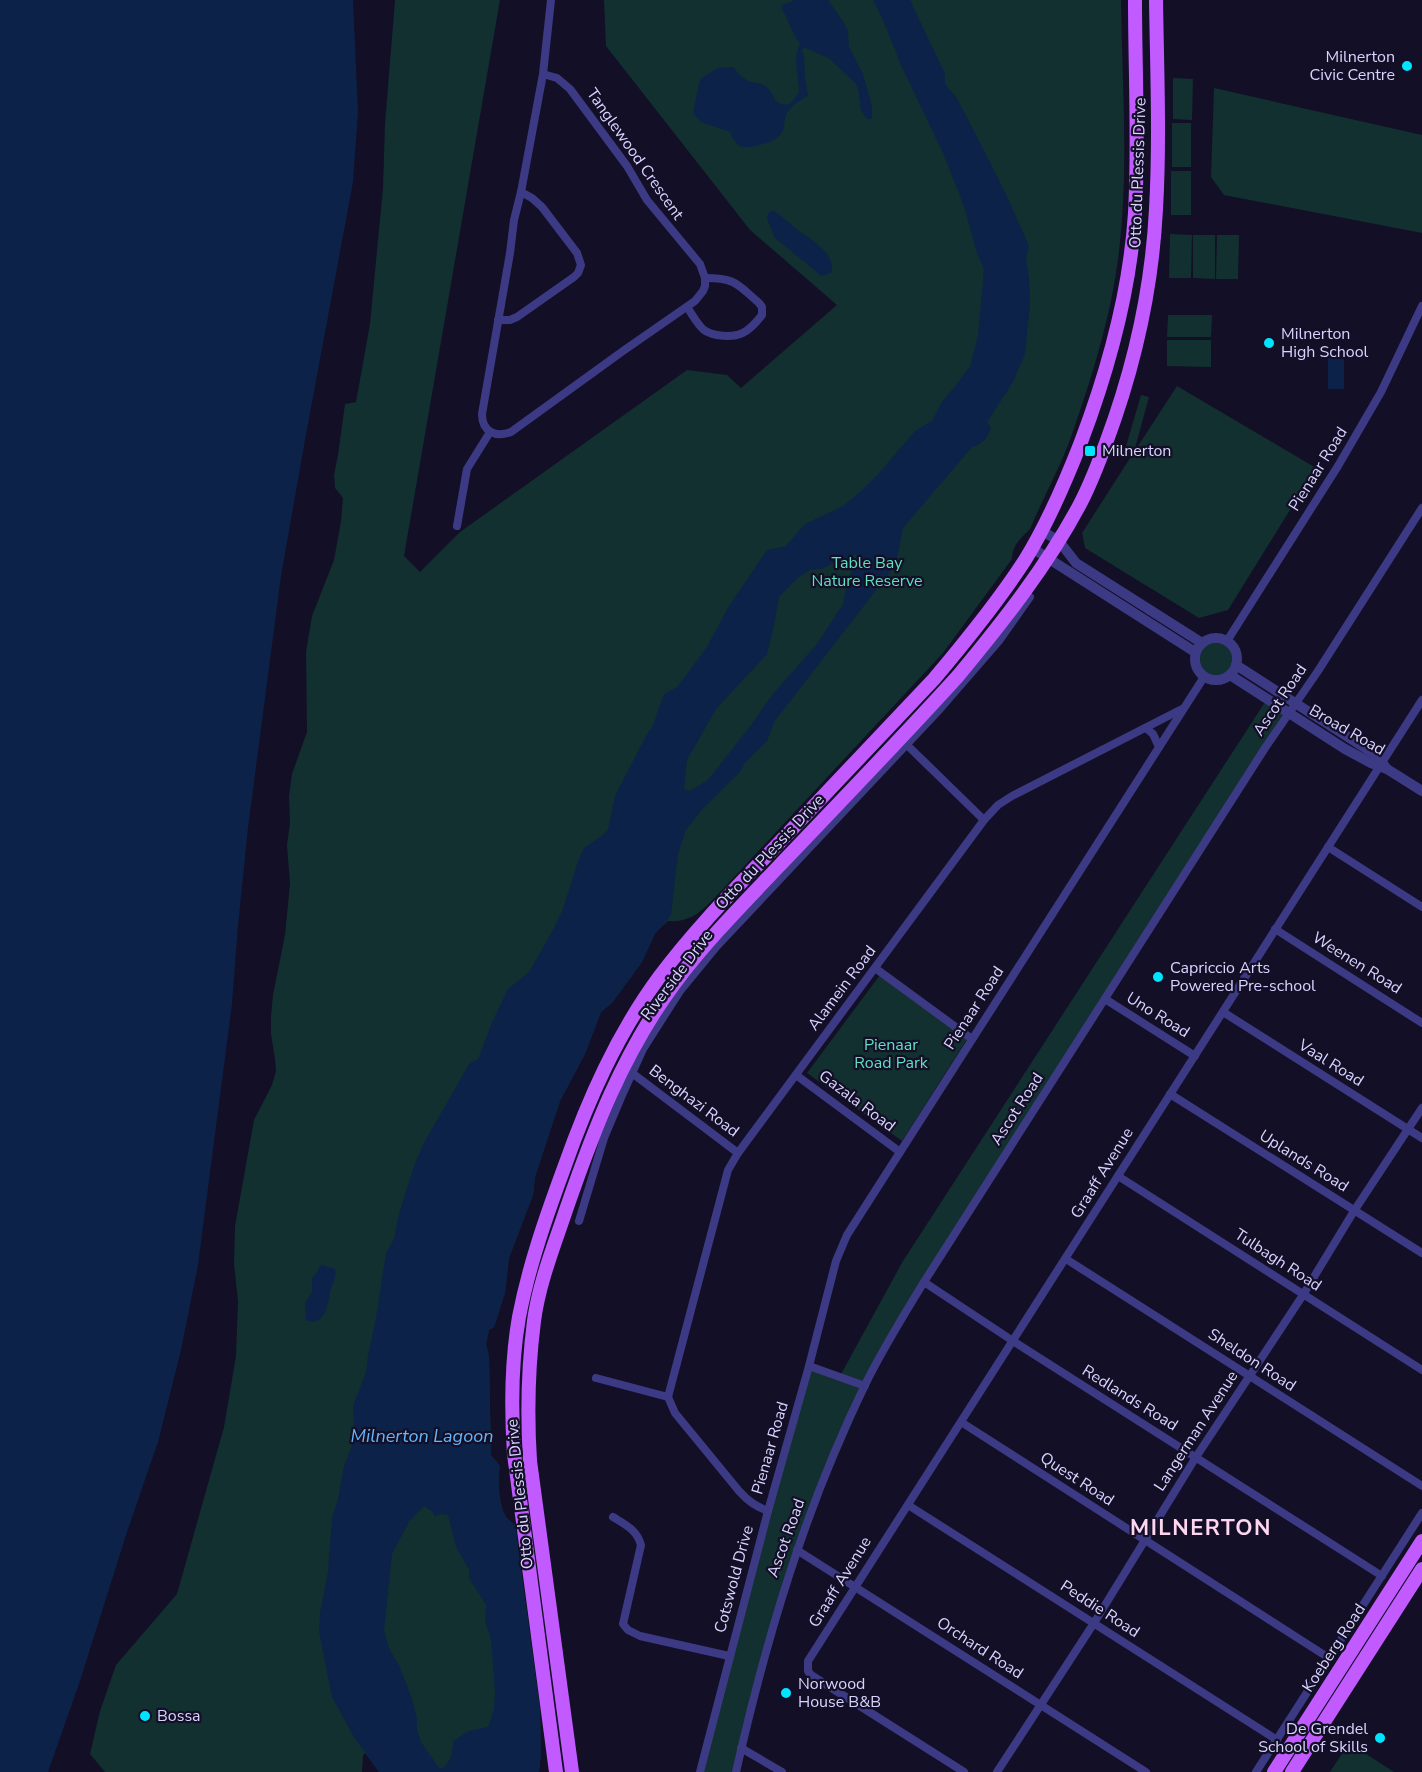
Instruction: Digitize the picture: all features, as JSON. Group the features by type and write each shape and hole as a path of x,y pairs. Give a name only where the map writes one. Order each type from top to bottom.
{"main road":[{"name":"Otto du Plessis Drive","path":"556,1772 514,1454 512,1394 516,1335 527,1280 543,1225 579,1124 622,1035 660,977 682,948 934,679 989,611 1042,531 1095,405 1124,300 1131,253 1136,191 1135,0"},
{"name":"Otto du Plessis Drive","path":"572,1772 530,1461 528,1373 534,1319 545,1271 591,1136 633,1048 660,1004 694,958 958,676 1047,558 1080,504 1113,424 1127,379 1150,273 1158,153 1156,0"},
{"name":"Koeberg Road","path":"1274,1772 1422,1541"},
{"name":"Koeberg Road","path":"1292,1772 1422,1569"}],"street":[{"path":"550,0 543,74 514,220 482,414 486,430 501,435 511,432 695,301 703,291 705,278 732,280 759,303 762,307 762,315 741,334 727,337 706,331 687,307"},
{"name":"Tanglewood Crescent","path":"543,74 557,78 570,88 627,166 646,200 700,264 705,278"},
{"path":"498,320 510,320 524,312 574,277 581,265 577,253 542,207 521,192"},
{"name":"Pienaar Road","path":"1227,640 1338,466 1381,392 1422,306"},
{"path":"457,526 467,469 490,432"},
{"name":"Ascot Road","path":"736,1772 776,1612 797,1550 834,1454 886,1345 1105,999 1422,508"},
{"path":"1042,531 1059,541 1076,563 1109,591"},
{"path":"1032,548 1109,591 1199,647"},
{"name":"Riverside Drive","path":"579,1221 604,1138 632,1073 654,1029 680,991 699,966 757,903 907,745 993,648 1030,597"},
{"path":"1214,637 1227,640 1236,650 1237,656 1233,670 1218,680 1204,677 1195,665 1199,647 1214,637"},
{"name":"Broad Road","path":"1233,670 1296,703 1376,755 1383,766"},
{"name":"Broad Road","path":"1233,670 1289,713 1345,749 1383,766"},
{"name":"Pienaar Road","path":"768,1511 810,1366 836,1261 847,1235 1204,677"},
{"name":"Graaff Avenue","path":"964,1772 811,1675 808,1671 808,1661 1275,929 1383,766 1422,700"},
{"name":"Alamein Road","path":"668,1397 728,1170 738,1153 984,820 994,809 1012,796 1184,708"},
{"path":"1146,728 1154,734 1159,747"},
{"path":"907,745 984,820"},
{"path":"1383,766 1422,791"},
{"path":"1328,847 1422,907"},
{"name":"Weenen Road","path":"1275,929 1422,1023"},
{"path":"875,968 972,1039"},
{"name":"Uno Road","path":"1105,999 1195,1056"},
{"name":"Vaal Road","path":"1223,1012 1422,1138"},
{"name":"Benghazi Road","path":"632,1073 738,1153"},
{"name":"Gazala Road","path":"796,1075 900,1152"},
{"name":"Uplands Road","path":"1170,1094 1422,1253"},
{"name":"Langerman Avenue","path":"998,1772 1094,1623 1196,1457 1422,1108"},
{"name":"Tulbagh Road","path":"1118,1176 1422,1370"},
{"name":"Sheldon Road","path":"1066,1259 1422,1486"},
{"name":"Redlands Road","path":"924,1282 1382,1576"},
{"path":"810,1366 865,1386"},
{"path":"596,1378 668,1397"},
{"name":"Cotswold Drive","path":"668,1397 675,1413 748,1502 768,1511 700,1772"},
{"name":"Quest Road","path":"961,1422 1329,1658"},
{"name":"Peddie Road","path":"908,1505 1277,1740"},
{"path":"1256,1772 1422,1513"},
{"path":"614,1517 634,1531 641,1545 622,1624 633,1634 729,1656"},
{"name":"Orchard Road","path":"797,1550 1146,1772"},
{"path":"741,1748 782,1772"}],"green space":[{"name":"Table Bay Nature Reserve","path":"395,0 500,0 404,556 420,572 460,532 687,370 727,375 741,388 837,305 750,230 606,46 604,0 1121,0 1124,189 1116,275 1100,345 1071,437 1030,529 1015,546 1012,559 943,653 724,888 693,916 668,921 655,933 642,962 612,1003 601,1012 585,1054 560,1101 535,1177 533,1195 509,1258 505,1293 494,1327 489,1330 486,1344 489,1356 491,1455 500,1466 499,1491 503,1510 507,1518 515,1525 540,1710 539,1772 379,1772 365,1753 362,1772 105,1772 90,1754 100,1711 116,1665 177,1594 224,1427 236,1356 238,1301 234,1264 235,1226 254,1120 272,1085 276,1071 271,1016 285,935 290,884 287,845 290,823 289,796 292,774 307,732 306,652 312,616 334,560 341,521 343,498 335,488 334,475 345,404 356,402 370,324 383,188 385,124"},
{"path":"1173,78 1193,79 1192,120 1173,119"},
{"path":"1214,88 1422,135 1422,233 1224,195 1211,177"},
{"path":"1172,123 1191,123 1191,167 1172,167"},
{"path":"1171,171 1191,171 1191,215 1171,215"},
{"path":"1170,234 1192,235 1191,278 1169,278"},
{"path":"1193,235 1215,235 1215,279 1193,278"},
{"path":"1217,235 1239,235 1238,279 1216,279"},
{"path":"1168,315 1212,315 1211,337 1167,337"},
{"path":"1167,340 1211,340 1211,367 1167,366"},
{"path":"1177,386 1316,468 1228,610 1199,618 1085,548 1082,533 1132,455 1124,453 1141,395 1149,397 1134,452"},
{"path":"1216,643 1227,648 1232,659 1227,670 1216,675 1205,670 1200,659 1205,648"},
{"path":"1267,699 1289,713 883,1351 797,1550 736,1772 700,1772 809,1366 840,1376 903,1261"},
{"name":"Pienaar Road Park","path":"880,975 967,1039 902,1141 807,1073"},
{"path":"1349,1743 1394,1772 1330,1772"}],"water":[{"path":"0,0 353,0 358,112 353,182 281,576 248,828 232,1004 198,1265 181,1350 158,1442 48,1772 0,1772"},
{"path":"795,0 828,0 843,21 848,31 849,47 863,74 872,106 872,119 867,119 861,110 858,88 855,83 830,59 804,47 802,50 808,96 788,111 783,131 770,142 749,147 738,145 730,132 701,122 693,113 700,79 718,68 732,67 749,81 769,89 779,104 790,104 799,92 796,55 800,44 781,7"},
{"name":"Milnerton Lagoon","path":"873,0 910,0 945,74 945,84 957,98 1004,190 1029,246 1026,258 1030,304 1025,354 1013,382 987,422 991,428 986,438 971,448 903,528 897,559 890,572 774,722 767,741 686,830 678,854 671,914 655,934 642,962 612,1003 601,1012 585,1054 560,1101 535,1177 533,1195 509,1258 505,1293 494,1327 489,1330 486,1344 489,1356 491,1455 500,1466 499,1491 503,1510 507,1518 515,1525 540,1710 539,1772 379,1772 354,1737 332,1697 319,1631 320,1613 328,1572 332,1518 344,1466 352,1446 353,1406 366,1372 386,1253 394,1239 398,1217 415,1163 469,1064 478,1059 508,989 529,972 553,930 563,909 584,848 608,829 615,796 653,725 664,694 677,687 707,647 729,606 767,550 786,546 805,524 843,506 861,491 915,431 932,421 941,403 970,366 978,336 984,269 977,253 964,206 943,153 901,65","holes":["856,554 857,559 851,571 843,604 817,644 772,695 708,780 690,791 684,789 687,760 716,709 767,654 779,597 797,578 810,570 822,569 840,559","424,1506 433,1512 435,1517 440,1514 448,1515 456,1547 469,1570 469,1578 486,1605 485,1620 491,1640 495,1692 494,1709 488,1727 469,1731 453,1741 450,1759 443,1768 439,1768 421,1742 411,1696 389,1648 384,1631 392,1554 410,1520"]},
{"path":"773,210 826,253 832,266 831,273 822,276 774,237 767,220 768,213"},
{"path":"1328,357 1344,357 1344,389 1328,389"},
{"path":"323,1265 335,1269 335,1278 324,1314 317,1321 312,1322 306,1320 305,1303 312,1292 312,1278"}],"place":[{"name":"Milnerton Civic Centre","path":"1407,66"},
{"name":"Milnerton High School","path":"1269,343"},
{"name":"Milnerton","path":"1090,451"},
{"name":"Capriccio Arts Powered Pre-school","path":"1158,977"},
{"name":"Norwood House B&B","path":"786,1693"},
{"name":"Bossa","path":"145,1716"},
{"name":"De Grendel School of Skills","path":"1380,1738"}],"district":[{"name":"MILNERTON","path":"1201,1528"}]}
